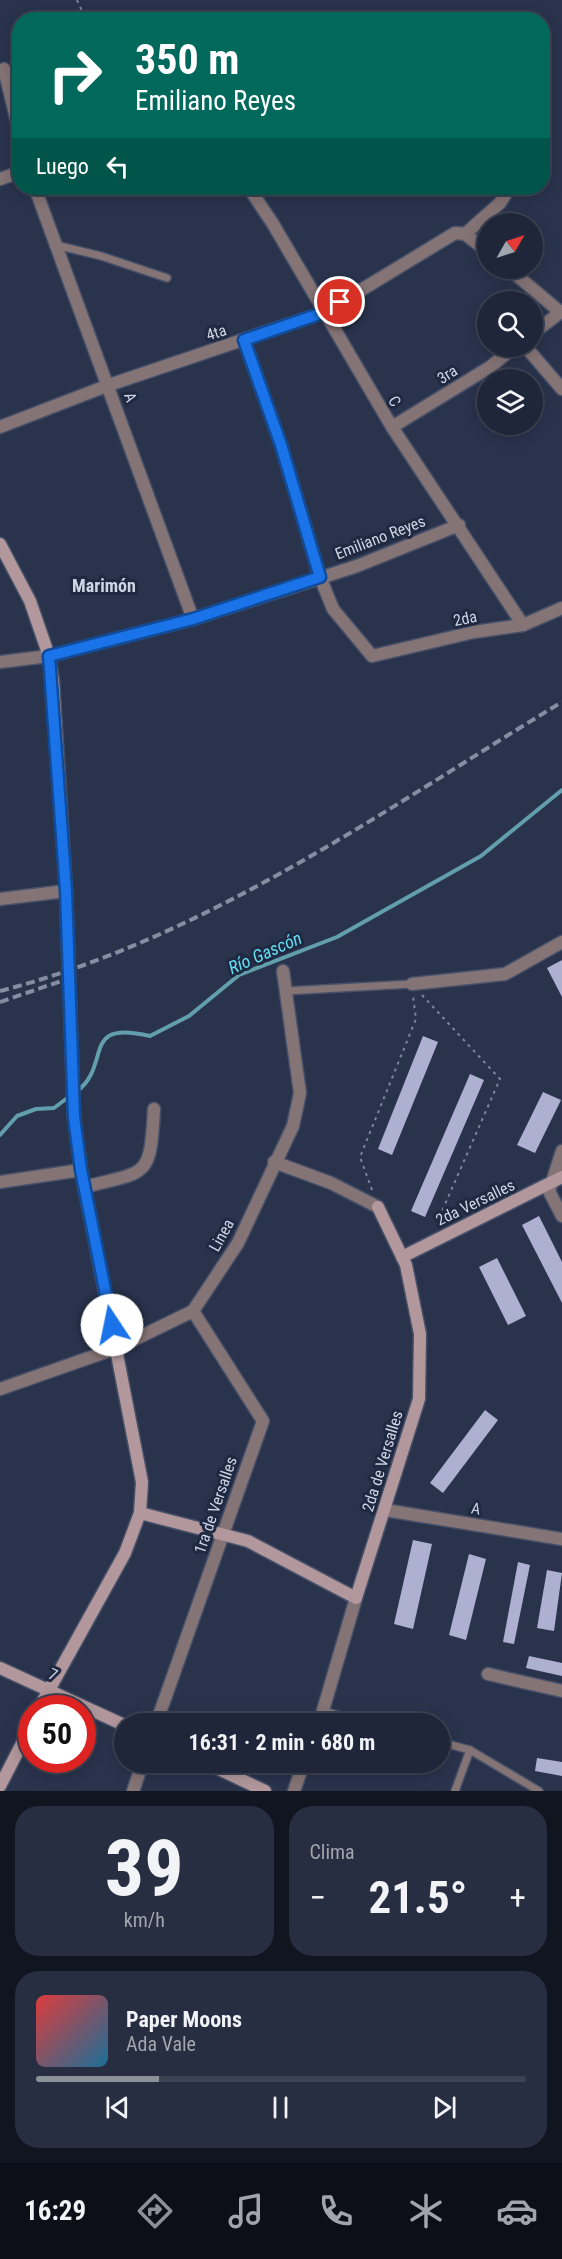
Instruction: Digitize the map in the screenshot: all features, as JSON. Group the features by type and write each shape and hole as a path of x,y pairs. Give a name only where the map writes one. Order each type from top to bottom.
{"main road":[{"path":"0,544 30,601 49,656 66,891 74,1117 84,1187 142,1482 140,1513 124,1553 46,1695"},
{"name":"2da Versalles","path":"402,1257 556,1180"},
{"name":"2da de Versalles","path":"356,1598 419,1399 420,1334 402,1257 378,1206"},
{"path":"140,1513 248,1541 356,1598"},
{"name":"7","path":"0,1668 114,1720"},
{"path":"0,1786 18,1751"},
{"path":"227,1773 265,1791"}],"street":[{"path":"4,69 12,102"},
{"name":"A","path":"38,195 193,619"},
{"name":"C","path":"253,195 392,427 524,625"},
{"path":"477,243 465,234 500,203 505,195"},
{"name":"4ta","path":"0,427 109,385 325,312 446,237 455,233 465,234"},
{"path":"522,279 561,311 543,325"},
{"path":"244,340 281,445 320,577"},
{"name":"3ra","path":"392,427 490,367 502,357"},
{"path":"534,357 562,389"},
{"name":"Emiliano Reyes","path":"0,662 49,656 193,619 357,566 459,525"},
{"name":"2da","path":"320,577 333,609 372,656 474,632 524,625 562,608"},
{"path":"0,898 66,891"},
{"path":"412,984 505,974 562,942"},
{"name":"Linea","path":"193,1311 238,1243 274,1162 293,1126 300,1094 283,971"},
{"path":"84,1187 137,1174 148,1162 154,1109"},
{"path":"562,1151 556,1180 549,1191 562,1216"},
{"path":"274,1162 331,1183 378,1206"},
{"path":"0,1182 81,1170"},
{"path":"0,1389 117,1348 193,1311"},
{"name":"1ra de Versalles","path":"160,1713 263,1421 193,1311"},
{"name":"A","path":"385,1510 562,1539"},
{"name":"2da de Versalles","path":"323,1711 356,1598"},
{"path":"488,1674 562,1691"},
{"path":"133,1791 139,1773"},
{"path":"294,1791 300,1773"}],"lane":[{"path":"56,245 101,256 167,278"},
{"path":"285,991 412,984"},
{"path":"323,1711 330,1713"},
{"path":"450,1745 470,1750 539,1791"},
{"path":"455,1791 470,1750"}],"path":[{"path":"378,1206 360,1157 416,1019 412,984"},
{"path":"412,984 500,1079 439,1218 437,1239"}],"building":[{"path":"562,960 562,997 547,968"},
{"path":"423,1036 438,1042 392,1155 378,1149"},
{"path":"470,1074 484,1080 425,1217 411,1211"},
{"path":"543,1092 561,1100 535,1153 517,1145"},
{"path":"539,1216 562,1262 562,1303 522,1225"},
{"path":"497,1258 526,1316 508,1325 479,1267"},
{"path":"485,1410 498,1420 443,1493 430,1483"},
{"path":"413,1540 432,1544 413,1629 394,1624"},
{"path":"469,1554 486,1559 466,1640 449,1635"},
{"path":"518,1562 530,1565 514,1644 503,1642"},
{"path":"547,1570 562,1573 554,1631 537,1628"},
{"path":"529,1656 562,1663 562,1676 526,1668"},
{"path":"537,1758 562,1762 562,1776 535,1771"}],"waterway":[{"name":"Río Gascón","path":"76,1092 87,1081 105,1039 114,1034 128,1032 150,1036 189,1016 239,975 337,937 481,856 562,790"},
{"name":"Río Gascón","path":"0,1135 17,1116 36,1109 54,1108 70,1096"}],"railway":[{"path":"0,991 76,968 149,939 221,905 359,827 562,702"},
{"path":"0,1002 76,976"}],"district":[{"name":"Marimón","path":"104,586"}],"route":[{"path":"112,1325 81,1170 74,1117 66,891 53,681 49,656 193,619 320,577 281,445 244,340 325,312 340,302"}]}
